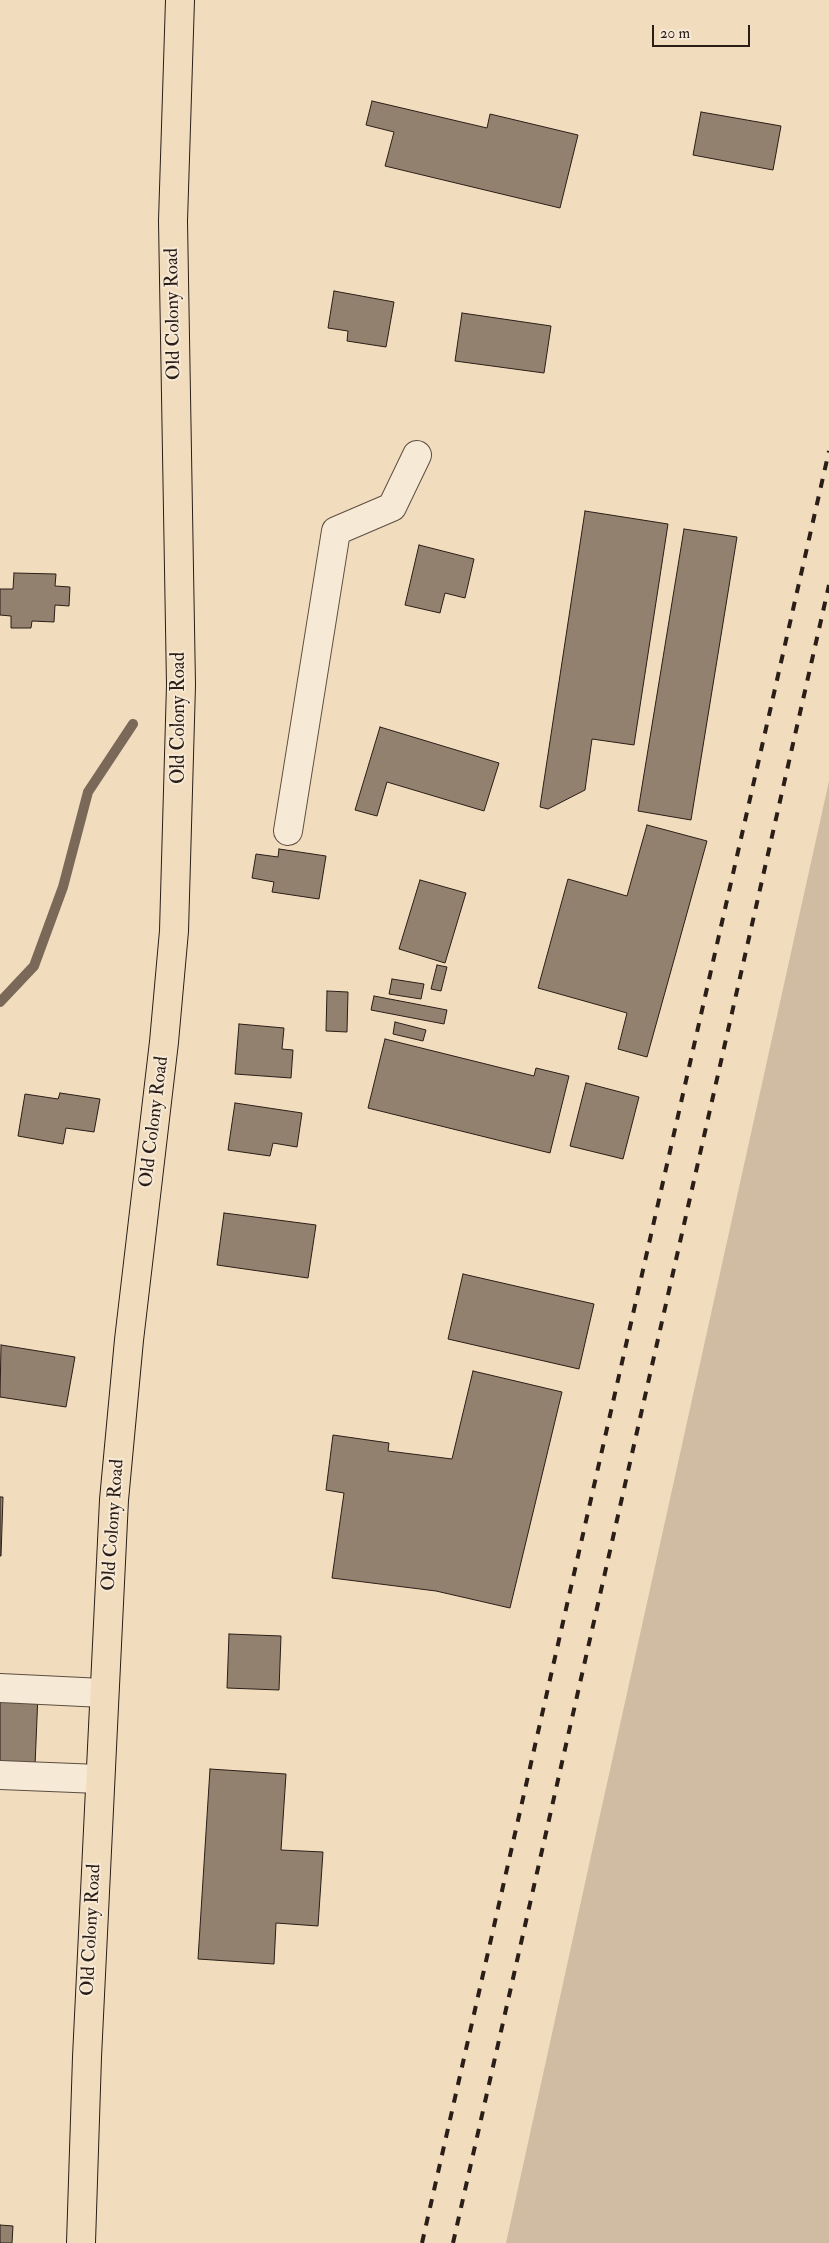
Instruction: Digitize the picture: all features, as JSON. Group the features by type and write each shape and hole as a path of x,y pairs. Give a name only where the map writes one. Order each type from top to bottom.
{"main road":[{"name":"Old Colony Road","path":"81,2243 86,2067 114,1500 129,1340 164,1042 175,921 181,685 173,234 180,0"}],"lane":[{"path":"288,830 336,531 392,507 417,455"},
{"path":"0,1688 103,1694"},
{"path":"0,1774 99,1779"}],"shaded area":[{"path":"829,781 829,2243 506,2243 596,1833"}],"building":[{"path":"372,101 487,128 490,114 578,135 560,208 385,166 394,132 366,125"},
{"path":"701,112 781,126 773,170 693,155"},
{"path":"334,291 394,302 386,347 347,341 348,331 328,328"},
{"path":"462,313 551,326 544,373 455,361"},
{"path":"585,511 668,524 634,745 592,739 585,790 548,809 540,807"},
{"path":"684,529 737,537 691,820 638,811"},
{"path":"419,545 474,559 465,598 445,593 440,613 405,605"},
{"path":"14,573 56,574 55,586 70,587 69,606 55,605 54,622 32,621 31,628 11,628 11,616 0,615 0,589 13,589"},
{"path":"380,727 499,763 484,811 387,782 377,816 355,810"},
{"path":"647,825 707,841 647,1057 618,1049 627,1013 538,988 568,879 627,896"},
{"path":"279,849 326,856 319,899 272,892 274,882 252,878 256,854 278,857"},
{"path":"420,880 466,893 445,963 399,949"},
{"path":"437,965 447,967 441,991 431,989"},
{"path":"392,979 424,984 421,999 389,994"},
{"path":"327,991 348,992 347,1032 326,1031"},
{"path":"374,996 447,1010 444,1024 371,1010"},
{"path":"395,1022 426,1030 423,1041 393,1034"},
{"path":"239,1024 284,1028 282,1049 293,1050 291,1078 235,1074"},
{"path":"385,1039 534,1076 536,1068 569,1076 550,1153 368,1108"},
{"path":"586,1083 639,1097 623,1159 570,1146"},
{"path":"60,1093 100,1099 94,1132 66,1128 63,1144 18,1136 25,1094 58,1099"},
{"path":"235,1103 302,1113 297,1147 273,1143 270,1156 228,1150"},
{"path":"224,1213 316,1225 308,1278 217,1265"},
{"path":"463,1274 594,1304 579,1369 448,1339"},
{"path":"1,1345 75,1357 66,1407 0,1397"},
{"path":"473,1371 562,1392 510,1608 436,1591 332,1578 344,1493 326,1490 333,1435 389,1443 388,1451 452,1459"},
{"path":"0,1497 3,1497 1,1556 0,1556"},
{"path":"229,1634 281,1636 279,1690 227,1688"},
{"path":"0,1693 38,1694 35,1766 0,1765"},
{"path":"210,1769 286,1774 281,1850 323,1852 318,1926 276,1923 274,1964 198,1959"},
{"path":"0,2225 13,2226 12,2243 0,2243"}],"waterway":[{"path":"0,1002 34,966 63,887 88,792 133,724"}],"railway":[{"path":"422,2243 829,451"},
{"path":"453,2243 829,585"}]}
